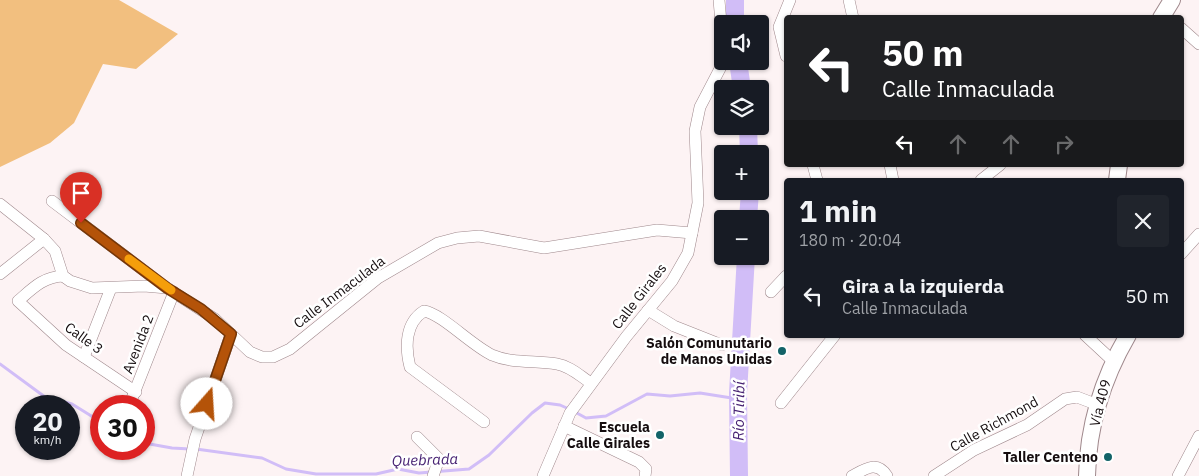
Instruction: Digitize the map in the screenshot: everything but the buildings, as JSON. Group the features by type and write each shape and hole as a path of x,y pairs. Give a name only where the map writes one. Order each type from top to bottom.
{"street":[{"path":"719,0 720,15"},
{"path":"784,48 779,27 790,0"},
{"path":"849,0 852,15"},
{"path":"1184,31 1199,44"},
{"name":"Calle Girales","path":"543,476 570,413 591,383 672,281 688,254 698,203 696,131 700,107 719,70"},
{"path":"984,178 997,167"},
{"name":"Calle Inmaculada","path":"52,201 171,290 201,309 250,352 262,357 273,356 290,349 378,278 438,244 457,238 480,236 544,248 657,230 692,233"},
{"path":"0,204 56,251 63,276 79,285 111,288 144,286 171,290"},
{"path":"1184,251 1199,234"},
{"path":"0,274 44,239"},
{"name":"Calle 3","path":"63,276 53,276 40,281 18,302 66,345 136,392"},
{"path":"770,292 784,278"},
{"path":"84,357 111,288"},
{"name":"Avenida 2","path":"134,395 171,290"},
{"path":"648,310 674,326 722,345"},
{"path":"484,422 410,367 408,356 410,324 416,316 424,311 434,313 476,347 494,356 514,361 558,364 568,368 591,383"},
{"path":"187,476 195,439 231,334"},
{"path":"781,403 833,338"},
{"path":"1088,338 1113,361"},
{"name":"Vía 409","path":"1087,476 1103,384 1126,338"},
{"name":"Calle Richmond","path":"934,476 974,450 1027,425 1065,399 1077,398 1098,405"},
{"path":"564,426 639,462 646,468 646,476"},
{"path":"1178,476 1195,453 1199,436"},
{"path":"417,437 439,459 433,476"},
{"path":"852,476 868,467 875,466 881,468 887,476"}],"shaded area":[{"path":"0,0 119,0 178,34 136,69 103,64 74,123 50,143 0,167"}],"waterway":[{"name":"Río Tiribí","path":"735,0 735,15"},
{"name":"Río Tiribí","path":"739,70 741,80"},
{"name":"Río Tiribí","path":"748,135 749,145"},
{"name":"Río Tiribí","path":"749,200 749,210"},
{"name":"Río Tiribí","path":"739,476 738,393 745,265"},
{"name":"Quebrada","path":"0,364 45,397 72,404 90,415"},
{"name":"Quebrada","path":"575,412 586,418 606,416 647,394 670,396 700,393 738,399"},
{"name":"Quebrada","path":"196,449 262,458 286,469 316,474 376,474 398,469 419,473 469,469 489,455 532,413 545,403 560,405 569,409"},
{"name":"Quebrada","path":"155,445 190,449"}],"slow traffic":[{"path":"129,259 171,290"}],"place":[{"name":"Salón Comunutario de Manos Unidas","path":"782,351"},
{"name":"Escuela Calle Girales","path":"660,435"},
{"name":"Taller Centeno","path":"1108,457"}],"route":[{"path":"81,223 167,288 201,309 231,334 207,404"}]}
